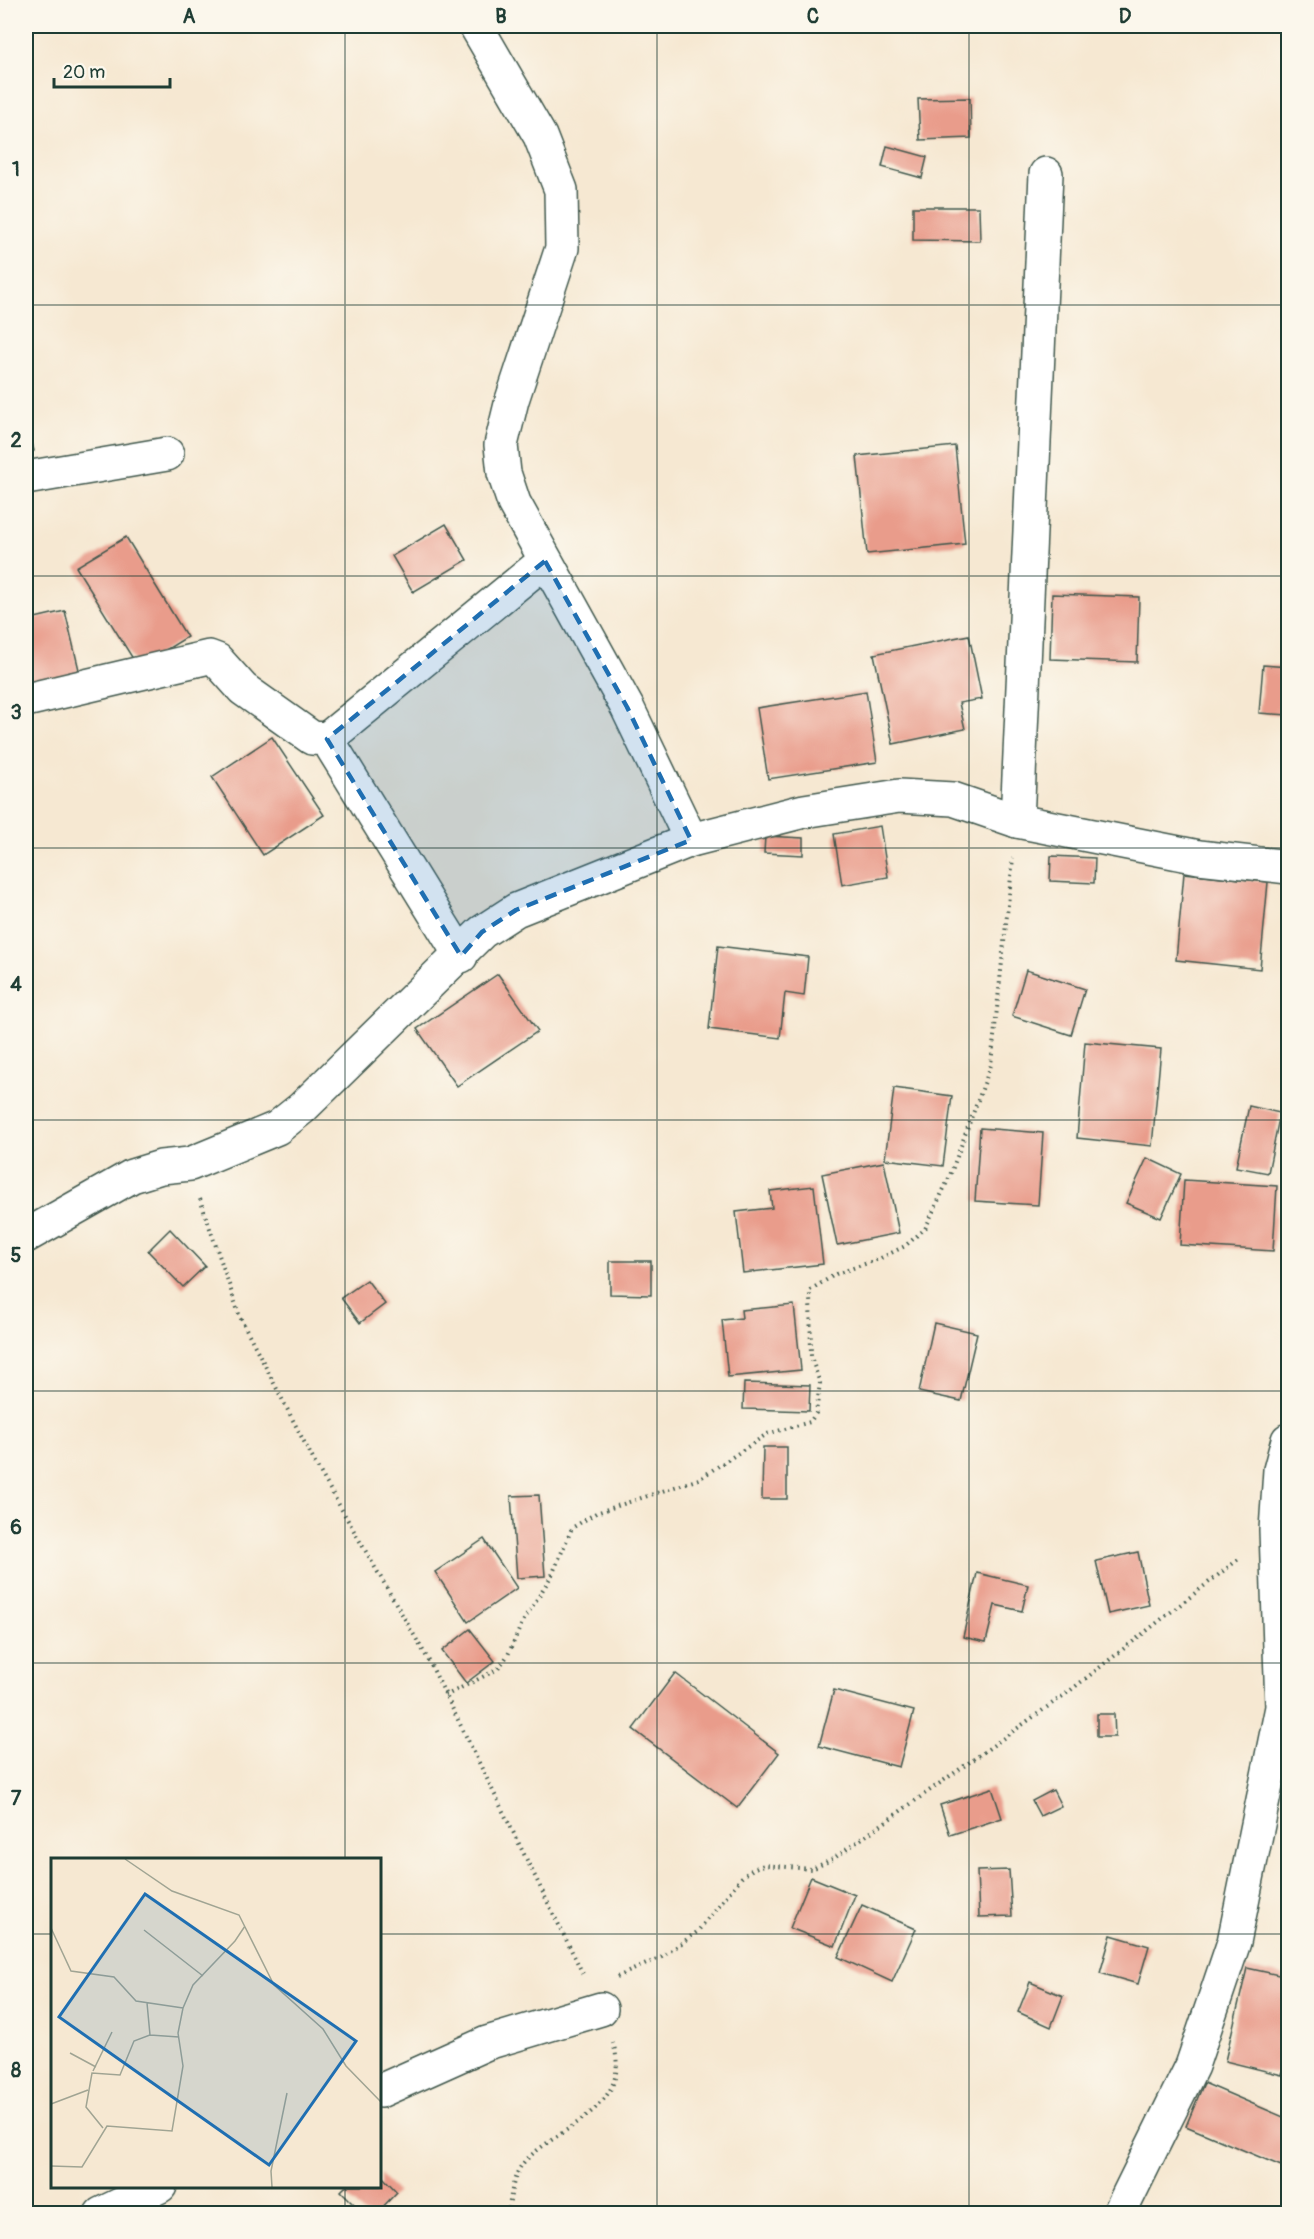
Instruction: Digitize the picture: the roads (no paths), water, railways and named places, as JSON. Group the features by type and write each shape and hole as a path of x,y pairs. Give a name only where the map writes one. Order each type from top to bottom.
{"street":[{"path":"476,26 540,136 561,190 562,248 512,400 501,445 504,473 514,502 627,707 691,840"},
{"path":"1017,821 1046,174"},
{"path":"26,478 167,454"},
{"path":"26,700 209,657 217,660 243,689 312,738 327,739 545,561"},
{"path":"327,739 461,956"},
{"path":"26,1236 132,1176 161,1167 190,1164 277,1128 302,1108 461,956 482,932 516,910 691,840 804,810 899,796 953,799 1017,821 1199,857 1288,867"},
{"path":"1119,2214 1192,2066 1234,1942 1282,1707 1276,1530 1280,1470 1288,1440"},
{"path":"381,2091 487,2043 595,1999"},
{"path":"101,2214 158,2188"}]}
